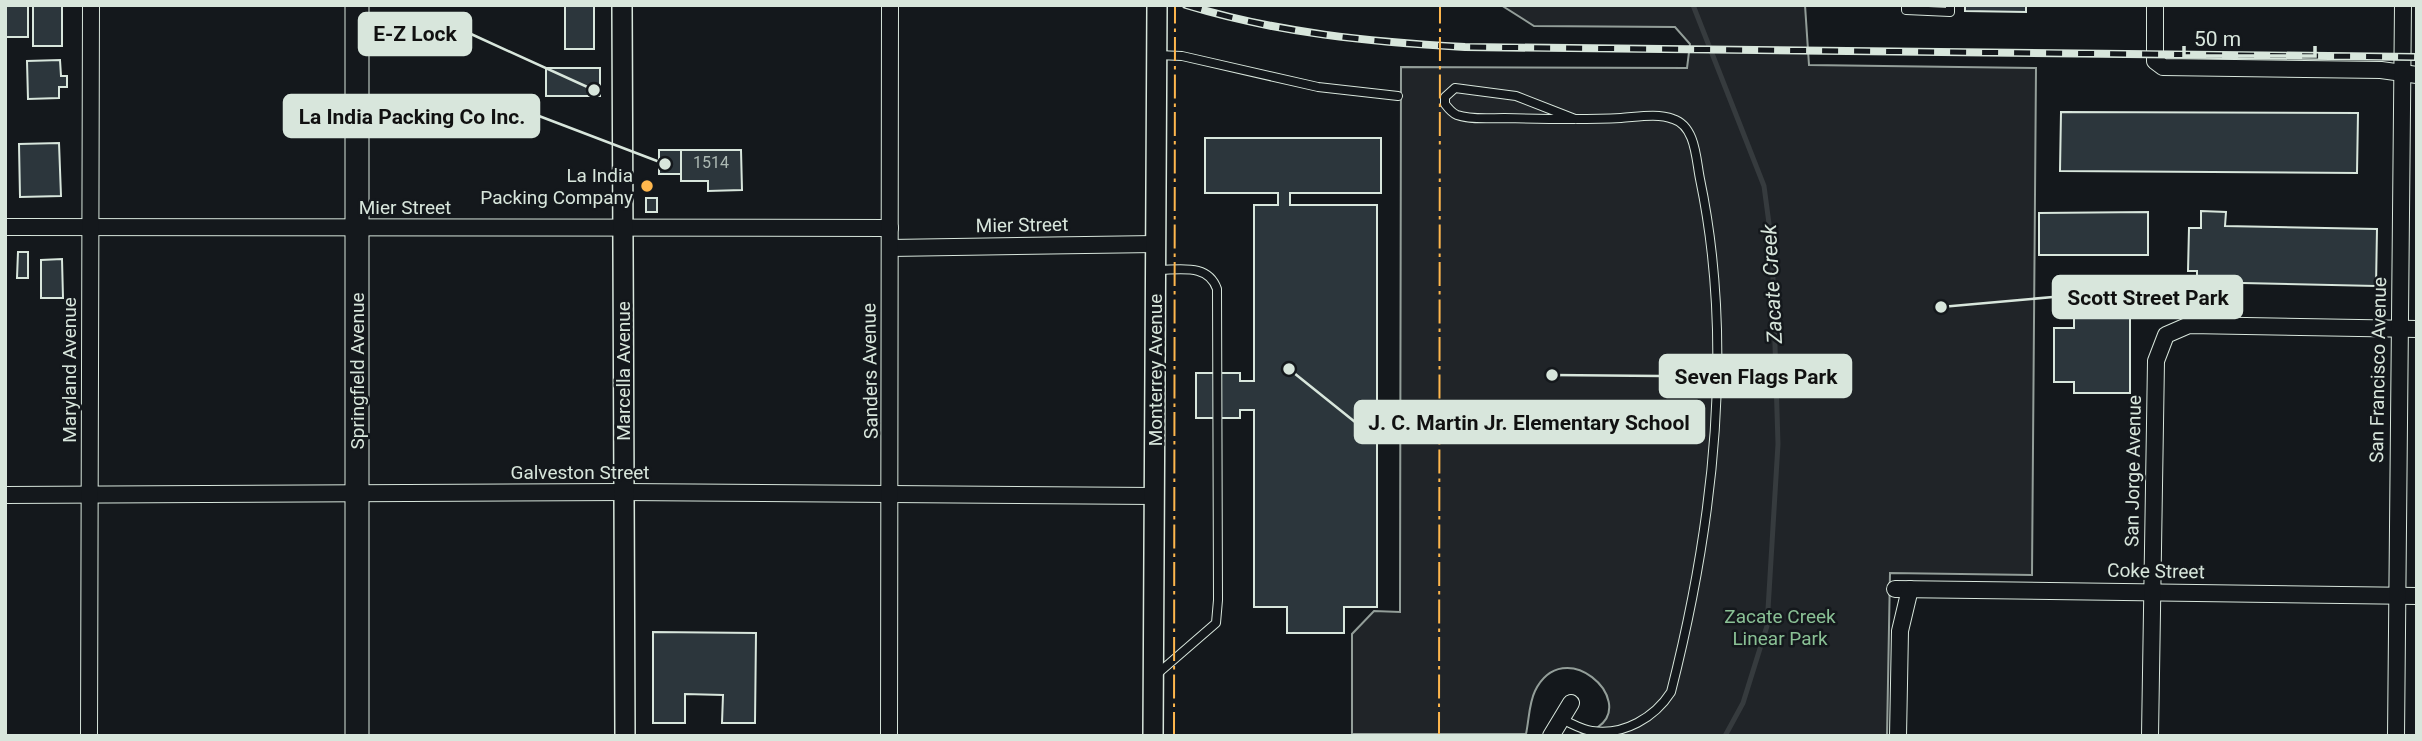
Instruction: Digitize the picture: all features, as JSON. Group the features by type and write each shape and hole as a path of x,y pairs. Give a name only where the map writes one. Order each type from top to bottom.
{"main road":[{"name":"Springfield Avenue","path":"356,736 357,5"}],"street":[{"name":"Maryland Avenue","path":"89,736 91,5"},
{"name":"Marcella Avenue","path":"622,5 625,736"},
{"name":"Sanders Avenue","path":"889,736 892,495 890,5"},
{"name":"Monterrey Avenue","path":"1153,736 1157,5"},
{"path":"2155,5 2155,61 2164,66 2381,70 2410,75"},
{"name":"San Francisco Avenue","path":"2396,736 2400,329 2410,75 2403,5"},
{"name":"Mier Street","path":"5,227 890,228"},
{"name":"Mier Street","path":"890,248 1155,244"},
{"name":"San Jorge Avenue","path":"2150,736 2156,361 2166,334 2189,326 2400,329"},
{"path":"2400,329 2417,330"},
{"name":"Galveston Street","path":"5,495 623,492 1154,496"},
{"name":"Coke Street","path":"1898,736 1903,589 2417,596"},
{"path":"1551,736 1571,703"}],"lane":[{"path":"1906,5 1906,10 1950,12 1950,5"},
{"path":"1157,55 1182,56 1249,74 1318,87 1398,96"},
{"path":"1562,719 1591,731 1612,730 1641,722 1660,709 1671,692 1709,506 1714,415 1715,270 1709,220 1692,137 1683,125 1673,119 1649,116 1575,119 1456,115 1445,104 1445,97 1455,88 1516,96 1575,119"},
{"path":"1153,677 1216,623 1218,600 1217,289 1213,278 1205,272 1155,270"}],"green space":[{"name":"Zacate Creek Linear Park","path":"1501,5 1805,5 1809,65 2036,68 2032,575 1890,573 1887,736 1577,736 1598,727 1608,715 1609,702 1603,688 1592,677 1578,670 1563,668 1548,675 1535,691 1526,734 1352,734 1352,634 1374,611 1400,612 1401,67 1687,68 1690,44 1675,27 1534,26"}],"building":[{"path":"5,5 28,5 28,37 5,37"},
{"path":"33,5 62,5 62,46 33,46"},
{"path":"565,5 594,5 594,49 565,49"},
{"path":"1965,5 2026,5 2026,12 1965,11"},
{"path":"60,60 61,76 67,76 67,87 59,87 59,98 28,99 27,61"},
{"path":"546,68 600,68 600,96 546,96"},
{"path":"2061,112 2358,113 2357,173 2060,171"},
{"path":"1205,138 1381,138 1381,193 1290,193 1290,205 1377,205 1377,607 1344,607 1344,633 1287,633 1287,607 1254,607 1254,410 1240,410 1240,418 1196,418 1196,373 1240,373 1240,381 1254,381 1254,205 1278,205 1278,193 1205,193"},
{"path":"59,143 61,196 20,197 19,144"},
{"path":"659,150 681,150 681,174 659,174"},
{"path":"681,150 741,150 742,190 708,191 708,181 681,181"},
{"path":"646,198 657,198 657,212 646,212"},
{"path":"2201,211 2226,212 2225,226 2377,229 2376,286 2197,282 2197,271 2188,271 2189,228 2201,228"},
{"path":"2148,212 2148,255 2039,255 2039,213"},
{"path":"18,252 28,252 28,278 17,278"},
{"path":"62,259 63,298 41,298 41,260"},
{"path":"2074,283 2130,283 2130,393 2074,393 2074,382 2054,382 2054,328 2074,328"},
{"path":"653,632 756,633 755,723 722,723 723,695 685,694 685,723 653,723"}],"waterway":[{"name":"Zacate Creek","path":"1693,5 1764,186 1772,246 1778,444 1767,626 1743,703 1725,736"}],"railway":[{"path":"1186,5 1255,23 1324,35 1465,47 2417,57"}],"power":[{"path":"1174,736 1175,5"},
{"path":"1439,736 1440,5"}],"place":[{"name":"E-Z Lock","path":"594,90"},
{"name":"La India Packing Co Inc.","path":"665,164"},
{"name":"La India Packing Company","path":"647,186"},
{"name":"Scott Street Park","path":"1941,307"},
{"name":"J. C. Martin Jr. Elementary School","path":"1289,369"},
{"name":"Seven Flags Park","path":"1552,375"}]}
